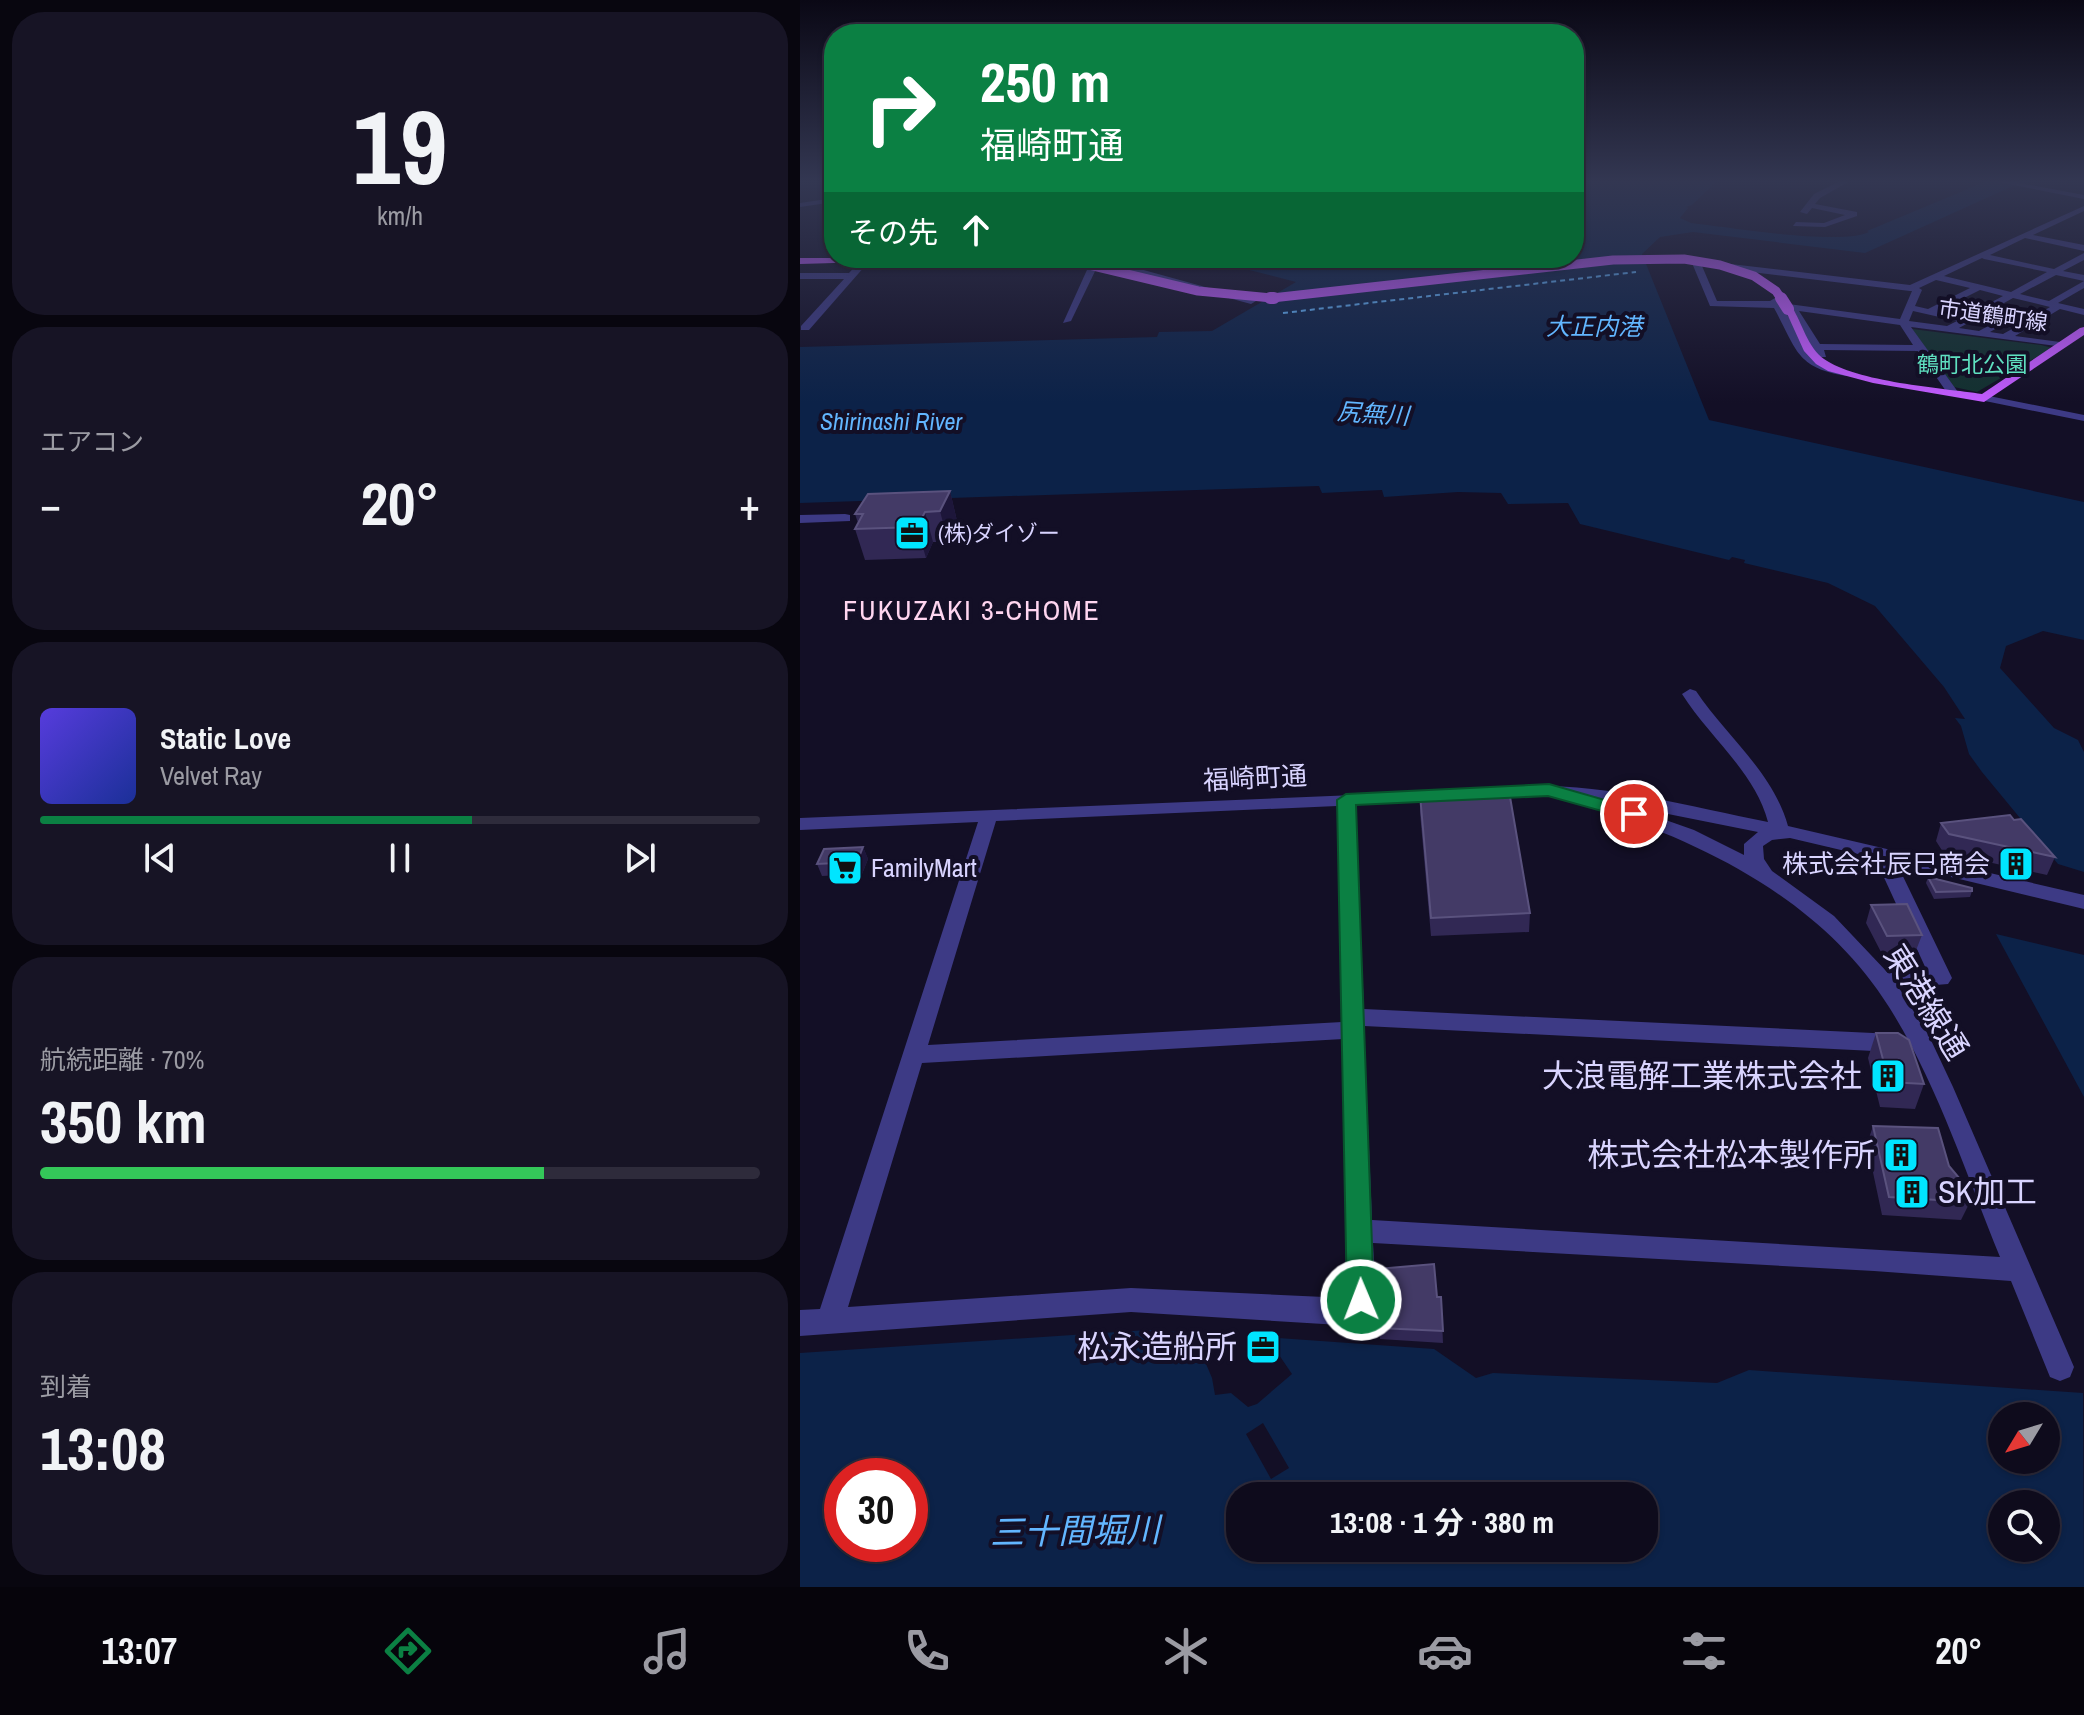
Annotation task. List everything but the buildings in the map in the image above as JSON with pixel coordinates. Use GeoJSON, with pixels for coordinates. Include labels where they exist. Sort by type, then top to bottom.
{"type":"FeatureCollection","features":[{"type":"Feature","properties":{"kind":"main road"},"geometry":{"type":"LineString","coordinates":[[800,259],[824,258]]}},
{"type":"Feature","properties":{"kind":"main road"},"geometry":{"type":"LineString","coordinates":[[800,259],[824,259]]}},
{"type":"Feature","properties":{"kind":"main road"},"geometry":{"type":"LineString","coordinates":[[1584,263],[1613,260],[1698,261],[1743,272],[1771,286],[1781,297],[1813,353],[1825,362],[1847,373],[1984,398],[2084,331]]}},
{"type":"Feature","properties":{"kind":"main road"},"geometry":{"type":"LineString","coordinates":[[1101,268],[1209,293],[1272,298],[1541,268]]}},
{"type":"Feature","properties":{"kind":"main road"},"geometry":{"type":"LineString","coordinates":[[2060,345],[2057,338],[2084,321]]}},
{"type":"Feature","properties":{"kind":"street"},"geometry":{"type":"LineString","coordinates":[[1911,288],[1984,256],[2084,278]]}},
{"type":"Feature","properties":{"kind":"street"},"geometry":{"type":"LineString","coordinates":[[1949,329],[2084,256]]}},
{"type":"Feature","properties":{"kind":"street","name":"市道鶴町線"},"geometry":{"type":"LineString","coordinates":[[1769,271],[1698,265],[1713,304],[1777,306],[2060,345]]}},
{"type":"Feature","properties":{"kind":"street"},"geometry":{"type":"LineString","coordinates":[[805,328],[859,268]]}},
{"type":"Feature","properties":{"kind":"street"},"geometry":{"type":"LineString","coordinates":[[1066,321],[1089,268]]}},
{"type":"Feature","properties":{"kind":"street"},"geometry":{"type":"LineString","coordinates":[[1127,268],[1251,301]]}},
{"type":"Feature","properties":{"kind":"street"},"geometry":{"type":"LineString","coordinates":[[1847,373],[1823,369],[1807,358],[1777,306],[1769,271],[1917,290],[1903,323],[1952,392]]}},
{"type":"Feature","properties":{"kind":"street"},"geometry":{"type":"LineString","coordinates":[[800,276],[852,276]]}},
{"type":"Feature","properties":{"kind":"street"},"geometry":{"type":"LineString","coordinates":[[1936,277],[2084,312]]}},
{"type":"Feature","properties":{"kind":"street"},"geometry":{"type":"LineString","coordinates":[[2005,337],[2084,284]]}},
{"type":"Feature","properties":{"kind":"street"},"geometry":{"type":"LineString","coordinates":[[1931,311],[1979,287]]}},
{"type":"Feature","properties":{"kind":"street"},"geometry":{"type":"LineString","coordinates":[[1910,308],[1966,320]]}},
{"type":"Feature","properties":{"kind":"street"},"geometry":{"type":"LineString","coordinates":[[1793,309],[1825,362]]}},
{"type":"Feature","properties":{"kind":"street"},"geometry":{"type":"LineString","coordinates":[[1980,334],[2008,318],[2029,323]]}},
{"type":"Feature","properties":{"kind":"street"},"geometry":{"type":"LineString","coordinates":[[1816,347],[1920,348]]}},
{"type":"Feature","properties":{"kind":"street"},"geometry":{"type":"LineString","coordinates":[[1984,398],[2084,418]]}},
{"type":"Feature","properties":{"kind":"street"},"geometry":{"type":"LineString","coordinates":[[800,519],[845,518]]}},
{"type":"Feature","properties":{"kind":"street"},"geometry":{"type":"LineString","coordinates":[[1690,694],[1718,734],[1755,772],[1790,832],[1768,834],[1753,844],[1754,859],[1765,877]]}},
{"type":"Feature","properties":{"kind":"street","name":"福崎町通"},"geometry":{"type":"LineString","coordinates":[[800,824],[1549,790],[1593,793],[1790,832],[2084,902]]}},
{"type":"Feature","properties":{"kind":"street","name":"東港線通"},"geometry":{"type":"LineString","coordinates":[[1549,790],[1680,831],[1765,877],[1815,913],[1848,942],[1883,981],[1938,1079],[2060,1367]]}},
{"type":"Feature","properties":{"kind":"street"},"geometry":{"type":"LineString","coordinates":[[800,1323],[1131,1300],[1340,1312],[1354,1310],[1361,1300],[1360,1231],[1346,800]]}},
{"type":"Feature","properties":{"kind":"street"},"geometry":{"type":"LineString","coordinates":[[830,1321],[989,815]]}},
{"type":"Feature","properties":{"kind":"street"},"geometry":{"type":"LineString","coordinates":[[1883,854],[1941,978],[1883,981]]}},
{"type":"Feature","properties":{"kind":"street"},"geometry":{"type":"LineString","coordinates":[[913,1055],[1354,1023],[1920,1044]]}},
{"type":"Feature","properties":{"kind":"street"},"geometry":{"type":"LineString","coordinates":[[1360,1231],[1874,1259],[2019,1270]]}},
{"type":"Feature","properties":{"kind":"green space","name":"鶴町北公園"},"geometry":{"type":"Polygon","coordinates":[[[1912,329],[2052,348],[1977,392],[1954,387],[1912,329]]]}},
{"type":"Feature","properties":{"kind":"water"},"geometry":{"type":"Polygon","coordinates":[[[1584,255],[1642,255],[1709,420],[2084,502],[2084,640],[2043,631],[2006,646],[2000,668],[2054,728],[2078,740],[2084,752],[2084,872],[2058,864],[1982,772],[1969,754],[1961,726],[1955,718],[1965,719],[1944,687],[1875,606],[1828,583],[1744,563],[1745,560],[1732,557],[1729,560],[1580,524],[1568,503],[1508,504],[1501,493],[1458,492],[1384,497],[1382,490],[1322,493],[1319,486],[800,503],[800,347],[1157,337],[1159,332],[1212,331],[1296,282],[1241,268],[1584,268],[1584,255]]]}},
{"type":"Feature","properties":{"kind":"water"},"geometry":{"type":"Polygon","coordinates":[[[1996,934],[2084,955],[2084,1097],[1996,934]]]}},
{"type":"Feature","properties":{"kind":"water","name":"三十間堀川"},"geometry":{"type":"Polygon","coordinates":[[[1148,1330],[1193,1333],[1212,1378],[1215,1395],[1231,1393],[1248,1407],[1257,1404],[1292,1374],[1275,1349],[1278,1338],[1434,1349],[1476,1378],[1493,1373],[1717,1383],[1749,1370],[2083,1393],[2084,1587],[800,1587],[800,1353],[1148,1330]]]}},
{"type":"Feature","properties":{"kind":"pier"},"geometry":{"type":"Polygon","coordinates":[[[1263,1423],[1289,1468],[1271,1479],[1246,1434],[1263,1423]]]}},
{"type":"Feature","properties":{"kind":"ferry route"},"geometry":{"type":"LineString","coordinates":[[1283,313],[1636,272]]}},
{"type":"Feature","properties":{"kind":"place","name":"(株)ダイゾー"},"geometry":{"type":"Point","coordinates":[912,533]}},
{"type":"Feature","properties":{"kind":"place","name":"株式会社辰巳商会"},"geometry":{"type":"Point","coordinates":[2016,864]}},
{"type":"Feature","properties":{"kind":"place","name":"FamilyMart"},"geometry":{"type":"Point","coordinates":[845,868]}},
{"type":"Feature","properties":{"kind":"place","name":"大浪電解工業株式会社"},"geometry":{"type":"Point","coordinates":[1888,1076]}},
{"type":"Feature","properties":{"kind":"place","name":"株式会社松本製作所"},"geometry":{"type":"Point","coordinates":[1901,1155]}},
{"type":"Feature","properties":{"kind":"place","name":"SK加工"},"geometry":{"type":"Point","coordinates":[1912,1192]}},
{"type":"Feature","properties":{"kind":"place","name":"松永造船所"},"geometry":{"type":"Point","coordinates":[1263,1347]}},
{"type":"Feature","properties":{"kind":"district","name":"FUKUZAKI 3-CHOME"},"geometry":{"type":"Point","coordinates":[972,610]}},
{"type":"Feature","properties":{"kind":"route"},"geometry":{"type":"LineString","coordinates":[[1361,1300],[1346,800],[1549,790],[1634,814]]}},
{"type":"Feature","properties":{"kind":"water label","name":"大正内港"},"geometry":{"type":"Point","coordinates":[1594,327]}},
{"type":"Feature","properties":{"kind":"water label","name":"尻無川"},"geometry":{"type":"Point","coordinates":[1373,414]}},
{"type":"Feature","properties":{"kind":"water label","name":"Shirinashi River"},"geometry":{"type":"Point","coordinates":[891,422]}}]}
